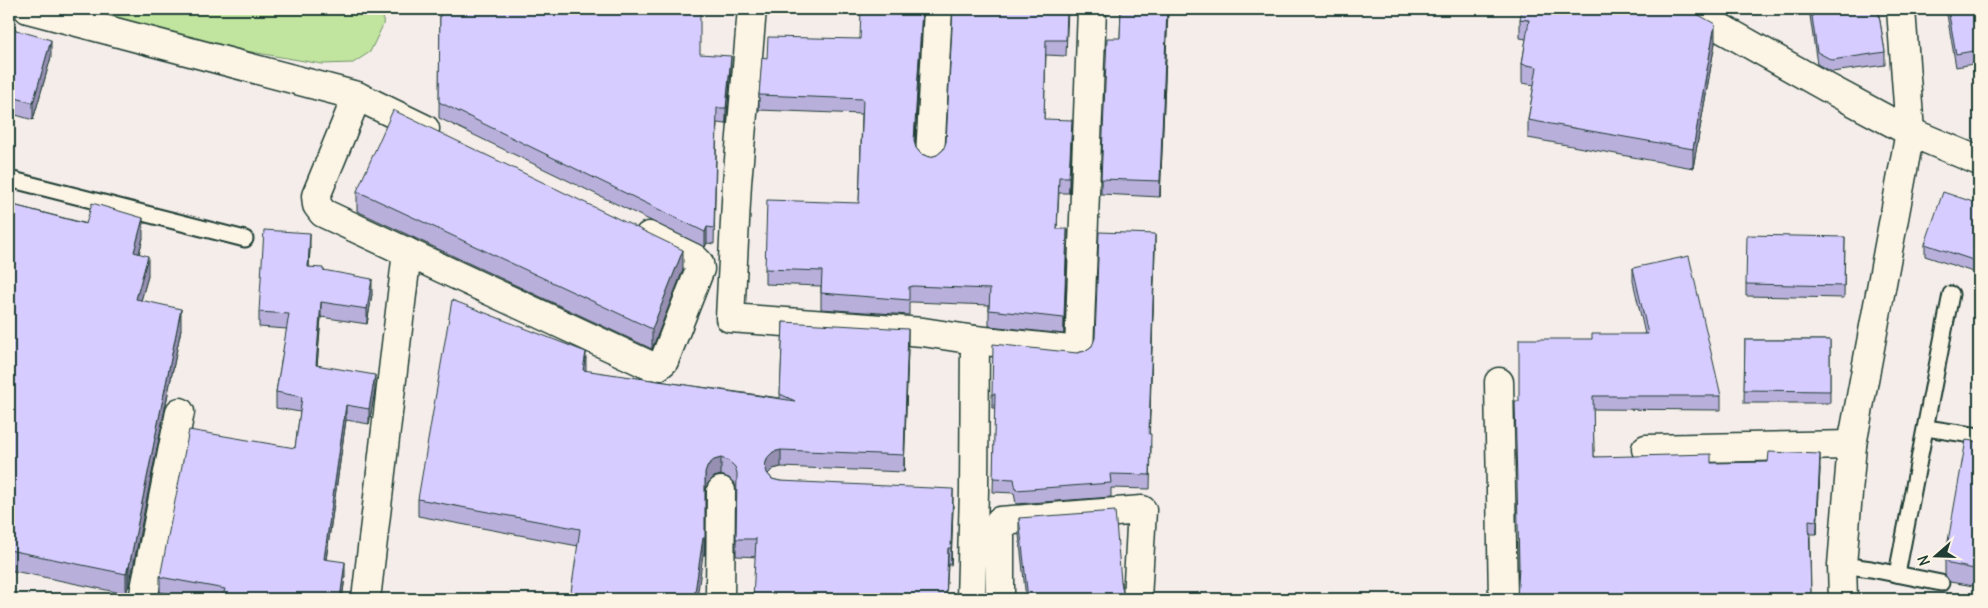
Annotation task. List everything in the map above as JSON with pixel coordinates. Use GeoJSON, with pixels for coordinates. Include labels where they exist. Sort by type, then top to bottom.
{"type":"FeatureCollection","features":[{"type":"Feature","properties":{"kind":"street"},"geometry":{"type":"LineString","coordinates":[[28,9],[357,96],[446,138]]}},
{"type":"Feature","properties":{"kind":"street"},"geometry":{"type":"LineString","coordinates":[[752,9],[737,182],[730,318],[923,332],[975,340],[1079,351],[1092,9]]}},
{"type":"Feature","properties":{"kind":"street"},"geometry":{"type":"LineString","coordinates":[[930,157],[938,9]]}},
{"type":"Feature","properties":{"kind":"street"},"geometry":{"type":"LineString","coordinates":[[1687,9],[1826,88],[1910,132],[1979,161]]}},
{"type":"Feature","properties":{"kind":"street"},"geometry":{"type":"LineString","coordinates":[[1843,599],[1842,565],[1852,445],[1910,132],[1901,9]]}},
{"type":"Feature","properties":{"kind":"street"},"geometry":{"type":"LineString","coordinates":[[357,96],[316,196],[317,205],[324,213],[649,365],[658,366],[664,361],[700,269],[699,263],[694,258],[623,224]]}},
{"type":"Feature","properties":{"kind":"street"},"geometry":{"type":"LineString","coordinates":[[366,599],[407,252]]}},
{"type":"Feature","properties":{"kind":"street"},"geometry":{"type":"LineString","coordinates":[[971,599],[975,340]]}},
{"type":"Feature","properties":{"kind":"street"},"geometry":{"type":"LineString","coordinates":[[1499,382],[1503,599]]}},
{"type":"Feature","properties":{"kind":"street"},"geometry":{"type":"LineString","coordinates":[[144,599],[180,412]]}},
{"type":"Feature","properties":{"kind":"street"},"geometry":{"type":"LineString","coordinates":[[1646,449],[1852,445]]}},
{"type":"Feature","properties":{"kind":"street"},"geometry":{"type":"LineString","coordinates":[[945,490],[974,491]]}},
{"type":"Feature","properties":{"kind":"street"},"geometry":{"type":"LineString","coordinates":[[720,599],[721,491]]}},
{"type":"Feature","properties":{"kind":"street"},"geometry":{"type":"LineString","coordinates":[[1000,599],[1000,521],[1142,510],[1137,599]]}},
{"type":"Feature","properties":{"kind":"lane"},"geometry":{"type":"LineString","coordinates":[[9,178],[245,239]]}},
{"type":"Feature","properties":{"kind":"lane"},"geometry":{"type":"LineString","coordinates":[[1897,574],[1951,294]]}},
{"type":"Feature","properties":{"kind":"lane"},"geometry":{"type":"LineString","coordinates":[[1926,428],[1979,436]]}},
{"type":"Feature","properties":{"kind":"lane"},"geometry":{"type":"LineString","coordinates":[[1842,565],[1897,574],[1941,584]]}},
{"type":"Feature","properties":{"kind":"green space"},"geometry":{"type":"Polygon","coordinates":[[[74,9],[384,9],[383,25],[370,52],[353,63],[322,64],[169,38],[74,9]]]}},
{"type":"Feature","properties":{"kind":"building"},"geometry":{"type":"Polygon","coordinates":[[[440,9],[700,9],[700,54],[731,56],[726,108],[717,108],[714,228],[707,227],[705,232],[439,102],[440,9]]]}},
{"type":"Feature","properties":{"kind":"building"},"geometry":{"type":"Polygon","coordinates":[[[861,9],[922,9],[914,141],[916,148],[921,154],[930,157],[937,155],[943,150],[946,142],[953,9],[1067,9],[1066,40],[1046,40],[1044,119],[1072,120],[1069,177],[1059,177],[1057,229],[1067,229],[1064,318],[989,310],[990,289],[913,286],[909,287],[909,300],[821,293],[822,271],[765,269],[767,200],[859,203],[863,99],[759,95],[762,57],[767,58],[768,37],[860,39],[861,9]]]}},
{"type":"Feature","properties":{"kind":"building"},"geometry":{"type":"Polygon","coordinates":[[[1121,9],[1167,9],[1160,181],[1101,179],[1107,38],[1120,38],[1121,9]]]}},
{"type":"Feature","properties":{"kind":"building"},"geometry":{"type":"Polygon","coordinates":[[[1522,9],[1688,9],[1715,24],[1693,149],[1528,120],[1537,67],[1522,64],[1529,20],[1520,19],[1522,9]]]}},
{"type":"Feature","properties":{"kind":"building"},"geometry":{"type":"Polygon","coordinates":[[[1811,9],[1878,9],[1885,52],[1832,60],[1817,52],[1811,9]]]}},
{"type":"Feature","properties":{"kind":"building"},"geometry":{"type":"Polygon","coordinates":[[[1948,9],[1979,9],[1979,50],[1956,54],[1948,9]]]}},
{"type":"Feature","properties":{"kind":"building"},"geometry":{"type":"Polygon","coordinates":[[[9,28],[51,40],[33,103],[9,96],[9,28]]]}},
{"type":"Feature","properties":{"kind":"building"},"geometry":{"type":"Polygon","coordinates":[[[393,110],[683,250],[652,329],[357,191],[393,110]]]}},
{"type":"Feature","properties":{"kind":"building"},"geometry":{"type":"Polygon","coordinates":[[[1943,192],[1979,204],[1979,262],[1925,244],[1943,192]]]}},
{"type":"Feature","properties":{"kind":"building"},"geometry":{"type":"Polygon","coordinates":[[[92,203],[143,218],[134,252],[148,256],[136,299],[181,309],[129,567],[126,574],[9,550],[9,204],[86,224],[92,203]]]}},
{"type":"Feature","properties":{"kind":"building"},"geometry":{"type":"Polygon","coordinates":[[[264,230],[310,233],[308,267],[323,268],[323,270],[372,279],[367,309],[321,302],[316,365],[375,375],[369,409],[346,405],[324,559],[345,562],[340,599],[222,599],[225,589],[160,577],[189,430],[295,448],[302,397],[276,392],[289,314],[259,312],[264,230]]]}},
{"type":"Feature","properties":{"kind":"building"},"geometry":{"type":"Polygon","coordinates":[[[1099,232],[1155,234],[1149,434],[1151,434],[1150,475],[1110,474],[1111,483],[1016,490],[1014,479],[993,478],[995,394],[992,394],[993,344],[1077,353],[1085,351],[1092,346],[1095,338],[1099,232]]]}},
{"type":"Feature","properties":{"kind":"building"},"geometry":{"type":"Polygon","coordinates":[[[1747,235],[1845,237],[1844,286],[1746,284],[1747,235]]]}},
{"type":"Feature","properties":{"kind":"building"},"geometry":{"type":"Polygon","coordinates":[[[1689,256],[1721,396],[1593,396],[1594,457],[1711,454],[1711,463],[1768,462],[1769,452],[1820,454],[1817,521],[1809,520],[1811,596],[1800,596],[1800,599],[1517,599],[1519,566],[1515,401],[1519,401],[1519,339],[1592,339],[1592,334],[1648,334],[1633,268],[1689,256]]]}},
{"type":"Feature","properties":{"kind":"building"},"geometry":{"type":"Polygon","coordinates":[[[452,300],[586,352],[583,370],[795,401],[780,394],[783,322],[908,329],[904,455],[781,450],[773,452],[768,457],[765,465],[767,473],[772,479],[780,481],[953,489],[951,548],[948,548],[946,599],[753,599],[756,539],[736,539],[737,473],[735,467],[729,461],[721,458],[714,460],[708,465],[705,473],[705,538],[703,538],[694,599],[570,599],[580,529],[418,499],[452,300]]]}},
{"type":"Feature","properties":{"kind":"building"},"geometry":{"type":"Polygon","coordinates":[[[1745,340],[1830,340],[1830,391],[1744,390],[1745,340]]]}},
{"type":"Feature","properties":{"kind":"building"},"geometry":{"type":"Polygon","coordinates":[[[1966,440],[1979,442],[1979,570],[1950,564],[1945,558],[1966,440]]]}},
{"type":"Feature","properties":{"kind":"building"},"geometry":{"type":"Polygon","coordinates":[[[1115,511],[1124,599],[1028,599],[1019,518],[1115,511]]]}}]}
